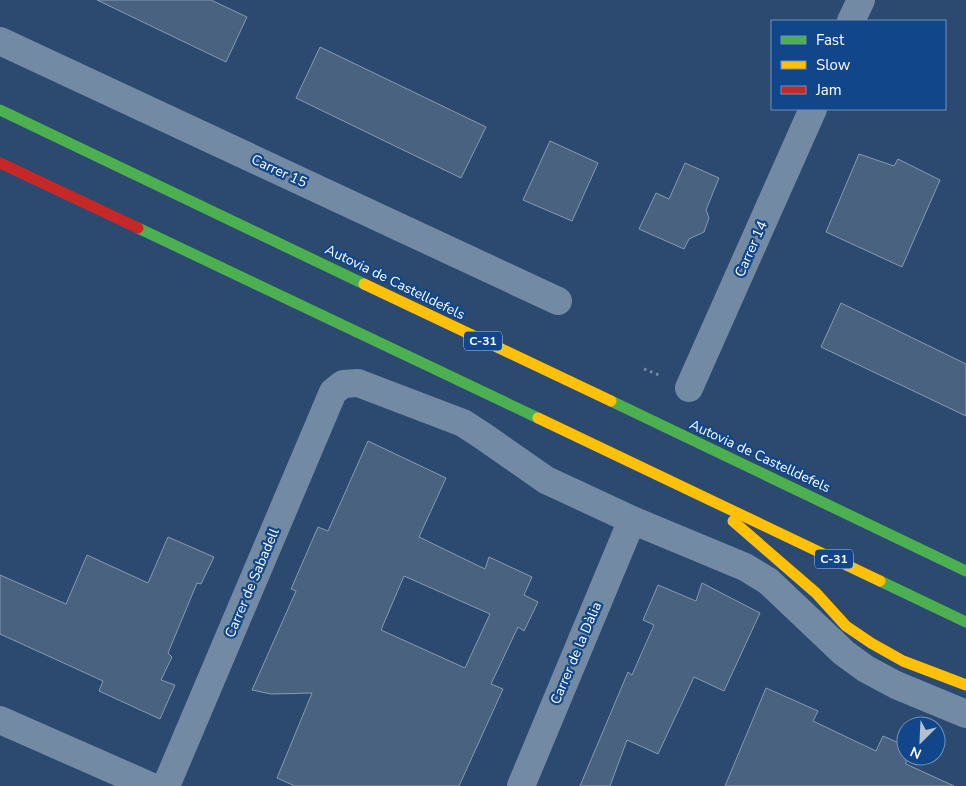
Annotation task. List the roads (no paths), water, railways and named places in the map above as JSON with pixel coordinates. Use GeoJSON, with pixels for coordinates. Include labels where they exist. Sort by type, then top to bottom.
{"type":"FeatureCollection","features":[{"type":"Feature","properties":{"kind":"highway","name":"Autovia de Castelldefels"},"geometry":{"type":"LineString","coordinates":[[0,110],[966,571]]}},
{"type":"Feature","properties":{"kind":"highway","name":"C-31"},"geometry":{"type":"LineString","coordinates":[[0,163],[966,622]]}},
{"type":"Feature","properties":{"kind":"highway"},"geometry":{"type":"LineString","coordinates":[[703,496],[816,593],[846,626],[903,661],[966,685]]}},
{"type":"Feature","properties":{"kind":"street"},"geometry":{"type":"LineString","coordinates":[[851,20],[861,0]]}},
{"type":"Feature","properties":{"kind":"street","name":"Carrer 15"},"geometry":{"type":"LineString","coordinates":[[0,40],[558,301]]}},
{"type":"Feature","properties":{"kind":"street","name":"Carrer 14"},"geometry":{"type":"LineString","coordinates":[[689,388],[813,110]]}},
{"type":"Feature","properties":{"kind":"street","name":"Carrer de Sabadell"},"geometry":{"type":"LineString","coordinates":[[166,786],[333,392],[343,384],[358,383],[463,424],[546,480],[632,520]]}},
{"type":"Feature","properties":{"kind":"street"},"geometry":{"type":"LineString","coordinates":[[632,520],[752,572],[768,581],[844,653],[866,670],[896,685],[966,714]]}},
{"type":"Feature","properties":{"kind":"street","name":"Carrer de la Dàlia"},"geometry":{"type":"LineString","coordinates":[[521,786],[632,520]]}},
{"type":"Feature","properties":{"kind":"street"},"geometry":{"type":"LineString","coordinates":[[0,720],[150,786]]}}]}
